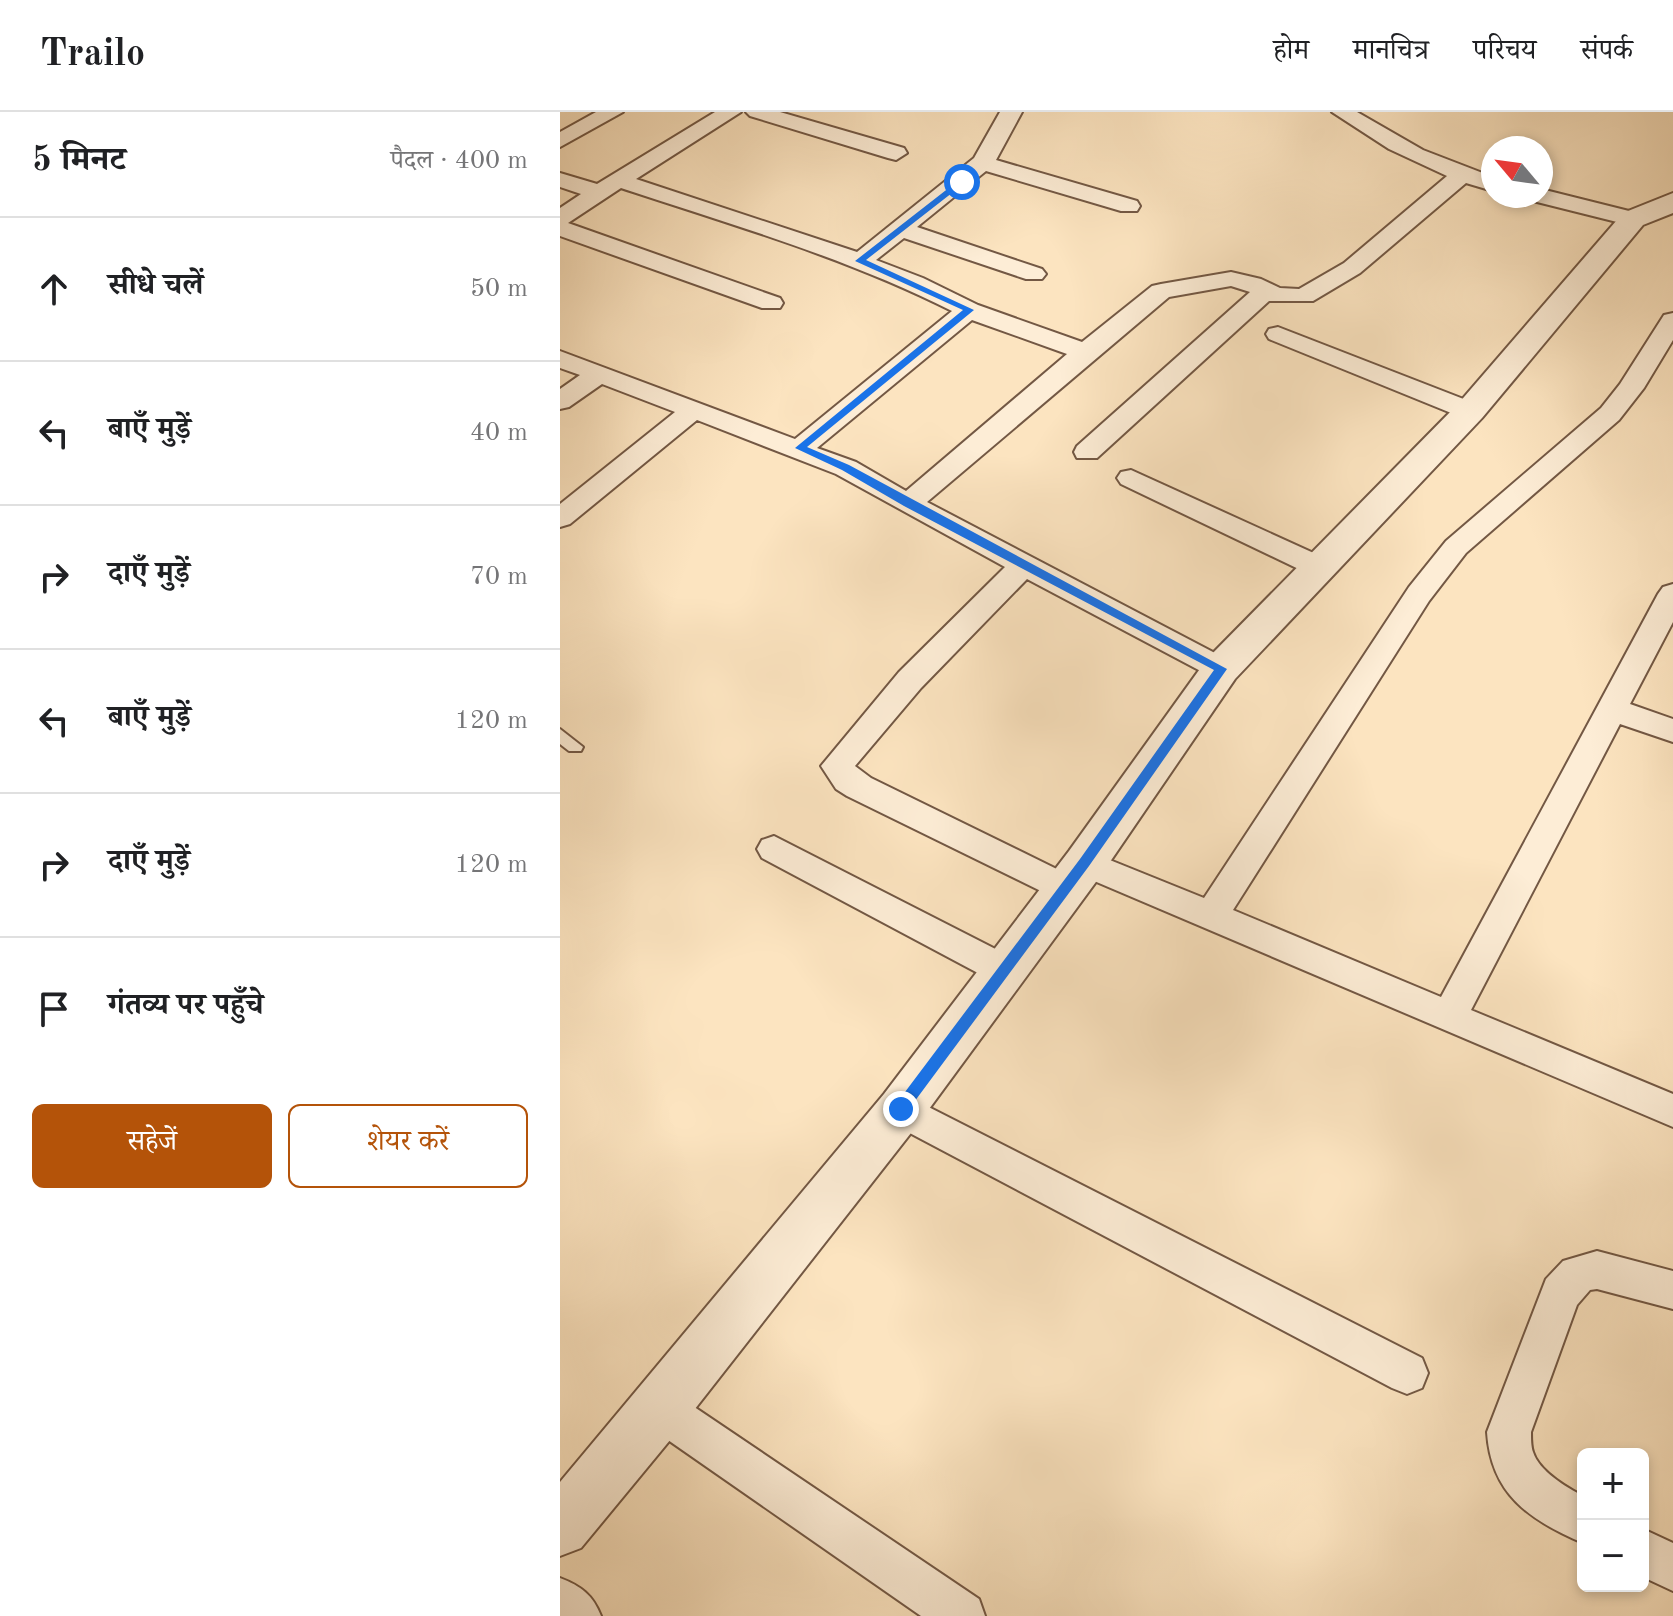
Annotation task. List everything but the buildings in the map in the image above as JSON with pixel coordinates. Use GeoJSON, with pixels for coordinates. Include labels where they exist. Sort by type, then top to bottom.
{"type":"FeatureCollection","features":[{"type":"Feature","properties":{"kind":"street"},"geometry":{"type":"LineString","coordinates":[[560,141],[612,112]]}},
{"type":"Feature","properties":{"kind":"street"},"geometry":{"type":"LineString","coordinates":[[560,218],[730,112]]}},
{"type":"Feature","properties":{"kind":"street"},"geometry":{"type":"LineString","coordinates":[[757,112],[896,153]]}},
{"type":"Feature","properties":{"kind":"street"},"geometry":{"type":"LineString","coordinates":[[860,261],[982,163],[992,151],[1011,112]]}},
{"type":"Feature","properties":{"kind":"street"},"geometry":{"type":"LineString","coordinates":[[1343,112],[1398,148],[1461,176],[1481,181]]}},
{"type":"Feature","properties":{"kind":"street"},"geometry":{"type":"LineString","coordinates":[[982,163],[1129,206]]}},
{"type":"Feature","properties":{"kind":"street"},"geometry":{"type":"LineString","coordinates":[[908,504],[1150,298],[1171,287],[1231,279],[1295,298],[1320,288],[1352,268],[1461,176]]}},
{"type":"Feature","properties":{"kind":"street"},"geometry":{"type":"LineString","coordinates":[[560,180],[608,186],[860,261],[969,310],[1085,352]]}},
{"type":"Feature","properties":{"kind":"street"},"geometry":{"type":"LineString","coordinates":[[1553,199],[1633,219]]}},
{"type":"Feature","properties":{"kind":"street"},"geometry":{"type":"LineString","coordinates":[[560,1527],[660,1409],[901,1109],[1075,876],[1221,669],[1470,411],[1633,219],[1673,202]]}},
{"type":"Feature","properties":{"kind":"street"},"geometry":{"type":"LineString","coordinates":[[560,228],[771,303]]}},
{"type":"Feature","properties":{"kind":"street"},"geometry":{"type":"LineString","coordinates":[[901,229],[1034,274]]}},
{"type":"Feature","properties":{"kind":"street"},"geometry":{"type":"LineString","coordinates":[[1087,452],[1265,291]]}},
{"type":"Feature","properties":{"kind":"street"},"geometry":{"type":"LineString","coordinates":[[800,448],[969,310]]}},
{"type":"Feature","properties":{"kind":"street"},"geometry":{"type":"LineString","coordinates":[[1211,916],[1419,594],[1456,547],[1610,414],[1670,331]]}},
{"type":"Feature","properties":{"kind":"street"},"geometry":{"type":"LineString","coordinates":[[1278,334],[1470,411]]}},
{"type":"Feature","properties":{"kind":"street"},"geometry":{"type":"LineString","coordinates":[[560,359],[846,468],[1023,566],[1221,669]]}},
{"type":"Feature","properties":{"kind":"street"},"geometry":{"type":"LineString","coordinates":[[560,401],[600,373]]}},
{"type":"Feature","properties":{"kind":"street"},"geometry":{"type":"LineString","coordinates":[[560,518],[693,410]]}},
{"type":"Feature","properties":{"kind":"street"},"geometry":{"type":"LineString","coordinates":[[1131,478],[1319,567]]}},
{"type":"Feature","properties":{"kind":"street"},"geometry":{"type":"LineString","coordinates":[[1023,566],[910,680],[837,766],[848,781],[1075,876],[1211,916],[1673,1111]]}},
{"type":"Feature","properties":{"kind":"street"},"geometry":{"type":"LineString","coordinates":[[1449,1016],[1673,594]]}},
{"type":"Feature","properties":{"kind":"street"},"geometry":{"type":"LineString","coordinates":[[1612,709],[1673,731]]}},
{"type":"Feature","properties":{"kind":"street"},"geometry":{"type":"LineString","coordinates":[[774,849],[1004,970]]}},
{"type":"Feature","properties":{"kind":"street"},"geometry":{"type":"LineString","coordinates":[[901,1109],[1407,1373]]}},
{"type":"Feature","properties":{"kind":"street"},"geometry":{"type":"LineString","coordinates":[[1577,1517],[1551,1503],[1525,1480],[1511,1459],[1509,1432],[1561,1293],[1578,1274],[1597,1270],[1673,1290]]}},
{"type":"Feature","properties":{"kind":"street"},"geometry":{"type":"LineString","coordinates":[[660,1409],[962,1616]]}},
{"type":"Feature","properties":{"kind":"street"},"geometry":{"type":"LineString","coordinates":[[1649,1555],[1673,1568]]}},
{"type":"Feature","properties":{"kind":"street"},"geometry":{"type":"LineString","coordinates":[[560,1601],[578,1616]]}},
{"type":"Feature","properties":{"kind":"lane"},"geometry":{"type":"LineString","coordinates":[[560,735],[575,747]]}},
{"type":"Feature","properties":{"kind":"route"},"geometry":{"type":"LineString","coordinates":[[901,1109],[1085,863],[1221,669],[1023,566],[846,468],[800,448],[969,310],[915,283],[860,261],[962,182]]}}]}
